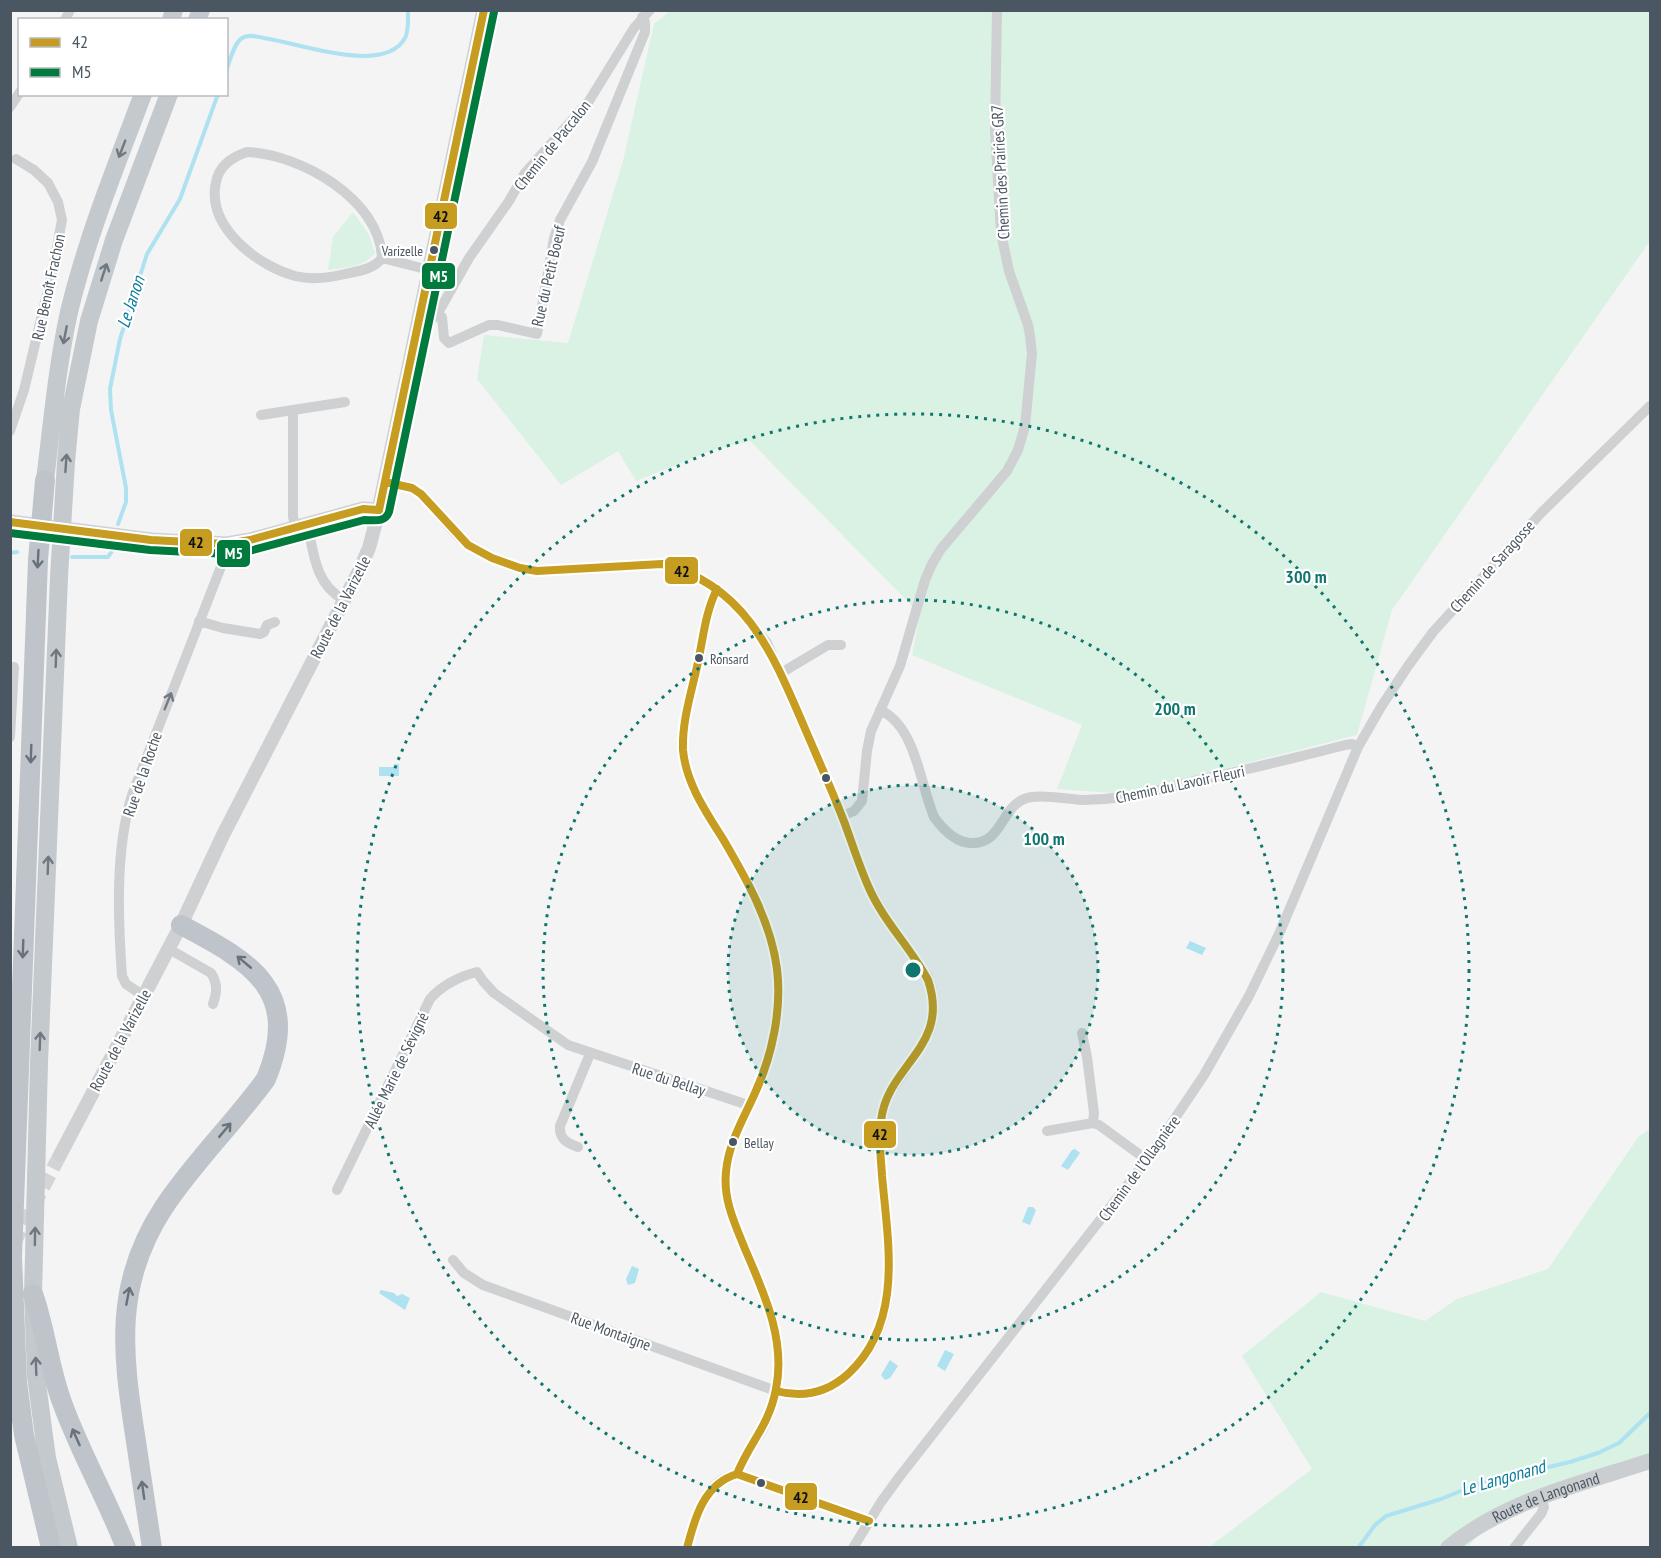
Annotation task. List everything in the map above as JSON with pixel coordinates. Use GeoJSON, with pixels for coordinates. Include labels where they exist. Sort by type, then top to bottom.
{"type":"FeatureCollection","features":[{"type":"Feature","properties":{"kind":"highway"},"geometry":{"type":"LineString","coordinates":[[42,1544],[17,1382],[12,1257],[38,560],[55,398],[69,312],[93,228],[142,96]]}},
{"type":"Feature","properties":{"kind":"highway"},"geometry":{"type":"LineString","coordinates":[[69,1548],[47,1458],[36,1376],[33,1294],[59,577],[71,410],[79,362],[101,279],[168,96]]}},
{"type":"Feature","properties":{"kind":"highway"},"geometry":{"type":"LineString","coordinates":[[152,1548],[126,1377],[124,1333],[126,1305],[132,1280],[139,1256],[164,1208],[266,1079],[275,1056],[279,1031],[277,1011],[260,978],[235,954],[181,924]]}},
{"type":"Feature","properties":{"kind":"highway"},"geometry":{"type":"LineString","coordinates":[[33,1294],[43,1321],[52,1372],[62,1404],[126,1548]]}},
{"type":"Feature","properties":{"kind":"main road","name":"Route de la Varizelle"},"geometry":{"type":"LineString","coordinates":[[379,510],[484,10]]}},
{"type":"Feature","properties":{"kind":"main road"},"geometry":{"type":"LineString","coordinates":[[18,523],[151,540],[227,544],[302,530],[363,509],[379,510]]}},
{"type":"Feature","properties":{"kind":"main road","name":"Route de Langonand"},"geometry":{"type":"LineString","coordinates":[[1448,1548],[1484,1522],[1540,1496],[1650,1461]]}},
{"type":"Feature","properties":{"kind":"street","name":"Chemin des Prairies GR7"},"geometry":{"type":"LineString","coordinates":[[842,816],[854,811],[861,801],[871,731],[900,666],[925,580],[932,564],[941,549],[1007,471],[1018,450],[1025,426],[1032,354],[1028,325],[1009,271],[1001,233],[995,130],[997,10]]}},
{"type":"Feature","properties":{"kind":"street","name":"Chemin de Paccalon"},"geometry":{"type":"LineString","coordinates":[[438,314],[469,258],[509,201],[520,181],[589,101],[625,41],[646,14]]}},
{"type":"Feature","properties":{"kind":"street","name":"Rue du Petit Boeuf"},"geometry":{"type":"LineString","coordinates":[[438,314],[442,317],[444,338],[449,342],[489,325],[537,334],[560,219],[592,162],[645,32],[646,14]]}},
{"type":"Feature","properties":{"kind":"street"},"geometry":{"type":"LineString","coordinates":[[247,152],[279,157],[307,167],[332,182],[362,210],[379,239],[382,258],[372,267],[338,276],[314,279],[282,272],[266,264],[248,250],[227,228],[219,214],[216,202],[214,190],[217,177],[228,161],[236,155],[247,152]]}},
{"type":"Feature","properties":{"kind":"street","name":"Rue Benoît Frachon"},"geometry":{"type":"LineString","coordinates":[[10,430],[24,390],[52,273],[62,220],[58,202],[48,183],[34,170],[16,159]]}},
{"type":"Feature","properties":{"kind":"street"},"geometry":{"type":"LineString","coordinates":[[382,258],[429,270]]}},
{"type":"Feature","properties":{"kind":"street"},"geometry":{"type":"LineString","coordinates":[[418,323],[427,324],[438,314]]}},
{"type":"Feature","properties":{"kind":"street"},"geometry":{"type":"LineString","coordinates":[[261,415],[345,402]]}},
{"type":"Feature","properties":{"kind":"street","name":"Chemin de Saragosse"},"geometry":{"type":"LineString","coordinates":[[1358,747],[1392,690],[1433,632],[1542,512],[1650,406]]}},
{"type":"Feature","properties":{"kind":"street"},"geometry":{"type":"LineString","coordinates":[[293,410],[293,517],[302,530],[317,570],[333,592],[344,600]]}},
{"type":"Feature","properties":{"kind":"street"},"geometry":{"type":"LineString","coordinates":[[385,482],[412,488],[421,494],[468,545],[524,570],[661,564],[683,570],[717,589],[751,622],[767,643],[842,816]]}},
{"type":"Feature","properties":{"kind":"street","name":"Route de la Varizelle"},"geometry":{"type":"LineString","coordinates":[[60,1155],[169,949],[232,816],[344,600],[369,548],[379,510]]}},
{"type":"Feature","properties":{"kind":"street","name":"Rue de la Roche"},"geometry":{"type":"LineString","coordinates":[[144,996],[126,984],[122,976],[119,901],[124,828],[132,795],[224,559],[227,544]]}},
{"type":"Feature","properties":{"kind":"street"},"geometry":{"type":"LineString","coordinates":[[717,589],[710,607],[687,714],[683,741],[685,762],[690,780],[700,799],[754,892],[767,922],[777,972],[776,1020],[764,1071],[730,1148],[726,1165],[725,1196],[769,1312],[777,1337],[779,1356],[776,1391],[761,1433],[742,1461],[737,1474]]}},
{"type":"Feature","properties":{"kind":"street"},"geometry":{"type":"LineString","coordinates":[[199,621],[223,628],[260,634],[264,632],[267,625],[275,622]]}},
{"type":"Feature","properties":{"kind":"street"},"geometry":{"type":"LineString","coordinates":[[781,673],[828,645],[841,645]]}},
{"type":"Feature","properties":{"kind":"street"},"geometry":{"type":"LineString","coordinates":[[10,737],[14,667]]}},
{"type":"Feature","properties":{"kind":"street","name":"Chemin du Lavoir Fleuri"},"geometry":{"type":"LineString","coordinates":[[880,710],[893,718],[907,738],[934,817],[942,828],[953,836],[970,843],[982,842],[992,836],[1000,828],[1013,804],[1025,798],[1103,800],[1126,797],[1269,765],[1345,745],[1352,744],[1358,747]]}},
{"type":"Feature","properties":{"kind":"street","name":"Chemin de l'Ollagnière"},"geometry":{"type":"LineString","coordinates":[[853,1548],[904,1471],[1148,1160],[1204,1075],[1249,996],[1279,934],[1358,747]]}},
{"type":"Feature","properties":{"kind":"street","name":"Rue Montaigne"},"geometry":{"type":"LineString","coordinates":[[453,1260],[464,1273],[483,1285],[776,1391],[810,1395],[833,1386],[847,1376],[874,1343],[890,1287],[879,1143],[880,1124],[886,1099],[930,1031],[934,1009],[932,990],[927,977],[890,925],[867,885],[842,816]]}},
{"type":"Feature","properties":{"kind":"street"},"geometry":{"type":"LineString","coordinates":[[169,949],[211,973],[217,989],[213,1004]]}},
{"type":"Feature","properties":{"kind":"street","name":"Rue du Bellay"},"geometry":{"type":"LineString","coordinates":[[477,972],[494,993],[559,1040],[590,1054],[748,1106]]}},
{"type":"Feature","properties":{"kind":"street","name":"Allée Marie de Sévigné"},"geometry":{"type":"LineString","coordinates":[[337,1190],[430,999],[435,993],[460,977],[477,972]]}},
{"type":"Feature","properties":{"kind":"street"},"geometry":{"type":"LineString","coordinates":[[1082,1033],[1094,1113],[1093,1123]]}},
{"type":"Feature","properties":{"kind":"street"},"geometry":{"type":"LineString","coordinates":[[578,1147],[565,1140],[560,1126],[590,1054]]}},
{"type":"Feature","properties":{"kind":"street"},"geometry":{"type":"LineString","coordinates":[[1047,1131],[1093,1123],[1148,1160]]}},
{"type":"Feature","properties":{"kind":"street"},"geometry":{"type":"LineString","coordinates":[[687,1548],[695,1520],[707,1496],[722,1479],[737,1474],[869,1521]]}},
{"type":"Feature","properties":{"kind":"street"},"geometry":{"type":"LineString","coordinates":[[1514,1548],[1541,1514],[1544,1507],[1540,1496]]}},
{"type":"Feature","properties":{"kind":"green space"},"geometry":{"type":"Polygon","coordinates":[[[670,11],[1650,11],[1650,241],[1392,610],[1357,735],[1125,794],[1057,789],[1082,725],[912,655],[920,614],[750,441],[713,450],[636,481],[618,451],[561,485],[477,379],[484,335],[568,343],[623,161],[654,24],[670,11]]]}},
{"type":"Feature","properties":{"kind":"green space"},"geometry":{"type":"Polygon","coordinates":[[[353,212],[369,235],[375,253],[360,264],[328,270],[333,237],[353,212]]]}},
{"type":"Feature","properties":{"kind":"green space"},"geometry":{"type":"Polygon","coordinates":[[[1650,1129],[1650,1460],[1489,1521],[1468,1547],[1208,1548],[1312,1469],[1242,1356],[1321,1292],[1425,1321],[1457,1299],[1548,1269],[1639,1136],[1650,1129]]]}},
{"type":"Feature","properties":{"kind":"water"},"geometry":{"type":"Polygon","coordinates":[[[394,764],[399,764],[399,776],[379,776],[379,767],[394,767],[394,764]]]}},
{"type":"Feature","properties":{"kind":"water"},"geometry":{"type":"Polygon","coordinates":[[[1190,941],[1206,948],[1202,955],[1186,948],[1190,941]]]}},
{"type":"Feature","properties":{"kind":"water"},"geometry":{"type":"Polygon","coordinates":[[[1075,1149],[1080,1153],[1068,1170],[1061,1166],[1075,1149]]]}},
{"type":"Feature","properties":{"kind":"water"},"geometry":{"type":"Polygon","coordinates":[[[1028,1207],[1036,1210],[1030,1225],[1022,1222],[1028,1207]]]}},
{"type":"Feature","properties":{"kind":"water"},"geometry":{"type":"Polygon","coordinates":[[[632,1266],[639,1269],[635,1283],[628,1285],[626,1279],[632,1266]]]}},
{"type":"Feature","properties":{"kind":"water"},"geometry":{"type":"Polygon","coordinates":[[[381,1290],[410,1298],[405,1310],[379,1293],[381,1290]]]}},
{"type":"Feature","properties":{"kind":"water"},"geometry":{"type":"Polygon","coordinates":[[[945,1350],[954,1354],[945,1371],[937,1366],[945,1350]]]}},
{"type":"Feature","properties":{"kind":"water"},"geometry":{"type":"Polygon","coordinates":[[[890,1360],[898,1366],[890,1378],[885,1380],[881,1375],[890,1360]]]}},
{"type":"Feature","properties":{"kind":"waterway","name":"Le Janon"},"geometry":{"type":"LineString","coordinates":[[228,65],[236,44],[248,36],[342,54],[362,56],[380,54],[395,49],[405,38],[408,28],[408,10]]}},
{"type":"Feature","properties":{"kind":"waterway","name":"Le Janon"},"geometry":{"type":"LineString","coordinates":[[118,524],[126,502],[126,488],[111,410],[110,389],[120,339],[147,254],[180,199],[217,96]]}},
{"type":"Feature","properties":{"kind":"waterway","name":"Le Janon"},"geometry":{"type":"LineString","coordinates":[[72,557],[108,557],[116,545]]}},
{"type":"Feature","properties":{"kind":"waterway","name":"Le Janon"},"geometry":{"type":"LineString","coordinates":[[10,553],[17,552]]}},
{"type":"Feature","properties":{"kind":"waterway","name":"Le Langonand"},"geometry":{"type":"LineString","coordinates":[[1358,1548],[1375,1525],[1386,1516],[1441,1499],[1483,1482],[1570,1462],[1598,1453],[1619,1443],[1650,1413]]}},
{"type":"Feature","properties":{"kind":"tunnel"},"geometry":{"type":"LineString","coordinates":[[14,1243],[60,1155]]}},
{"type":"Feature","properties":{"kind":"transit line","name":"42"},"geometry":{"type":"LineString","coordinates":[[379,510],[484,10]]}},
{"type":"Feature","properties":{"kind":"transit line","name":"M5"},"geometry":{"type":"LineString","coordinates":[[10,533],[150,550],[228,554],[253,550],[387,516],[494,12]]}},
{"type":"Feature","properties":{"kind":"transit line","name":"42"},"geometry":{"type":"LineString","coordinates":[[385,482],[412,488],[421,494],[468,545],[492,558],[520,568],[537,571],[662,564],[691,574],[715,588],[735,605],[767,647],[780,672],[830,786],[875,900],[928,980],[933,1003],[931,1023],[925,1039],[894,1084],[886,1101],[881,1121],[880,1148],[889,1255],[885,1307],[878,1331],[866,1354],[848,1374],[832,1386],[805,1394],[776,1391]]}},
{"type":"Feature","properties":{"kind":"transit line","name":"42"},"geometry":{"type":"LineString","coordinates":[[10,522],[151,540],[227,544],[250,540],[363,509],[379,510]]}},
{"type":"Feature","properties":{"kind":"transit line","name":"42"},"geometry":{"type":"LineString","coordinates":[[717,589],[706,619],[687,710],[683,750],[692,786],[741,870],[764,918],[774,952],[778,985],[777,1016],[771,1048],[761,1079],[733,1141],[726,1172],[726,1192],[731,1212],[766,1300],[776,1335],[778,1353],[778,1371],[773,1402],[737,1474]]}},
{"type":"Feature","properties":{"kind":"transit line","name":"42"},"geometry":{"type":"LineString","coordinates":[[687,1548],[698,1514],[709,1494],[716,1485],[737,1474],[869,1521]]}},
{"type":"Feature","properties":{"kind":"place","name":"Varizelle"},"geometry":{"type":"Point","coordinates":[434,250]}},
{"type":"Feature","properties":{"kind":"place","name":"Ronsard"},"geometry":{"type":"Point","coordinates":[699,658]}},
{"type":"Feature","properties":{"kind":"place","name":"Bellay"},"geometry":{"type":"Point","coordinates":[733,1142]}}]}
